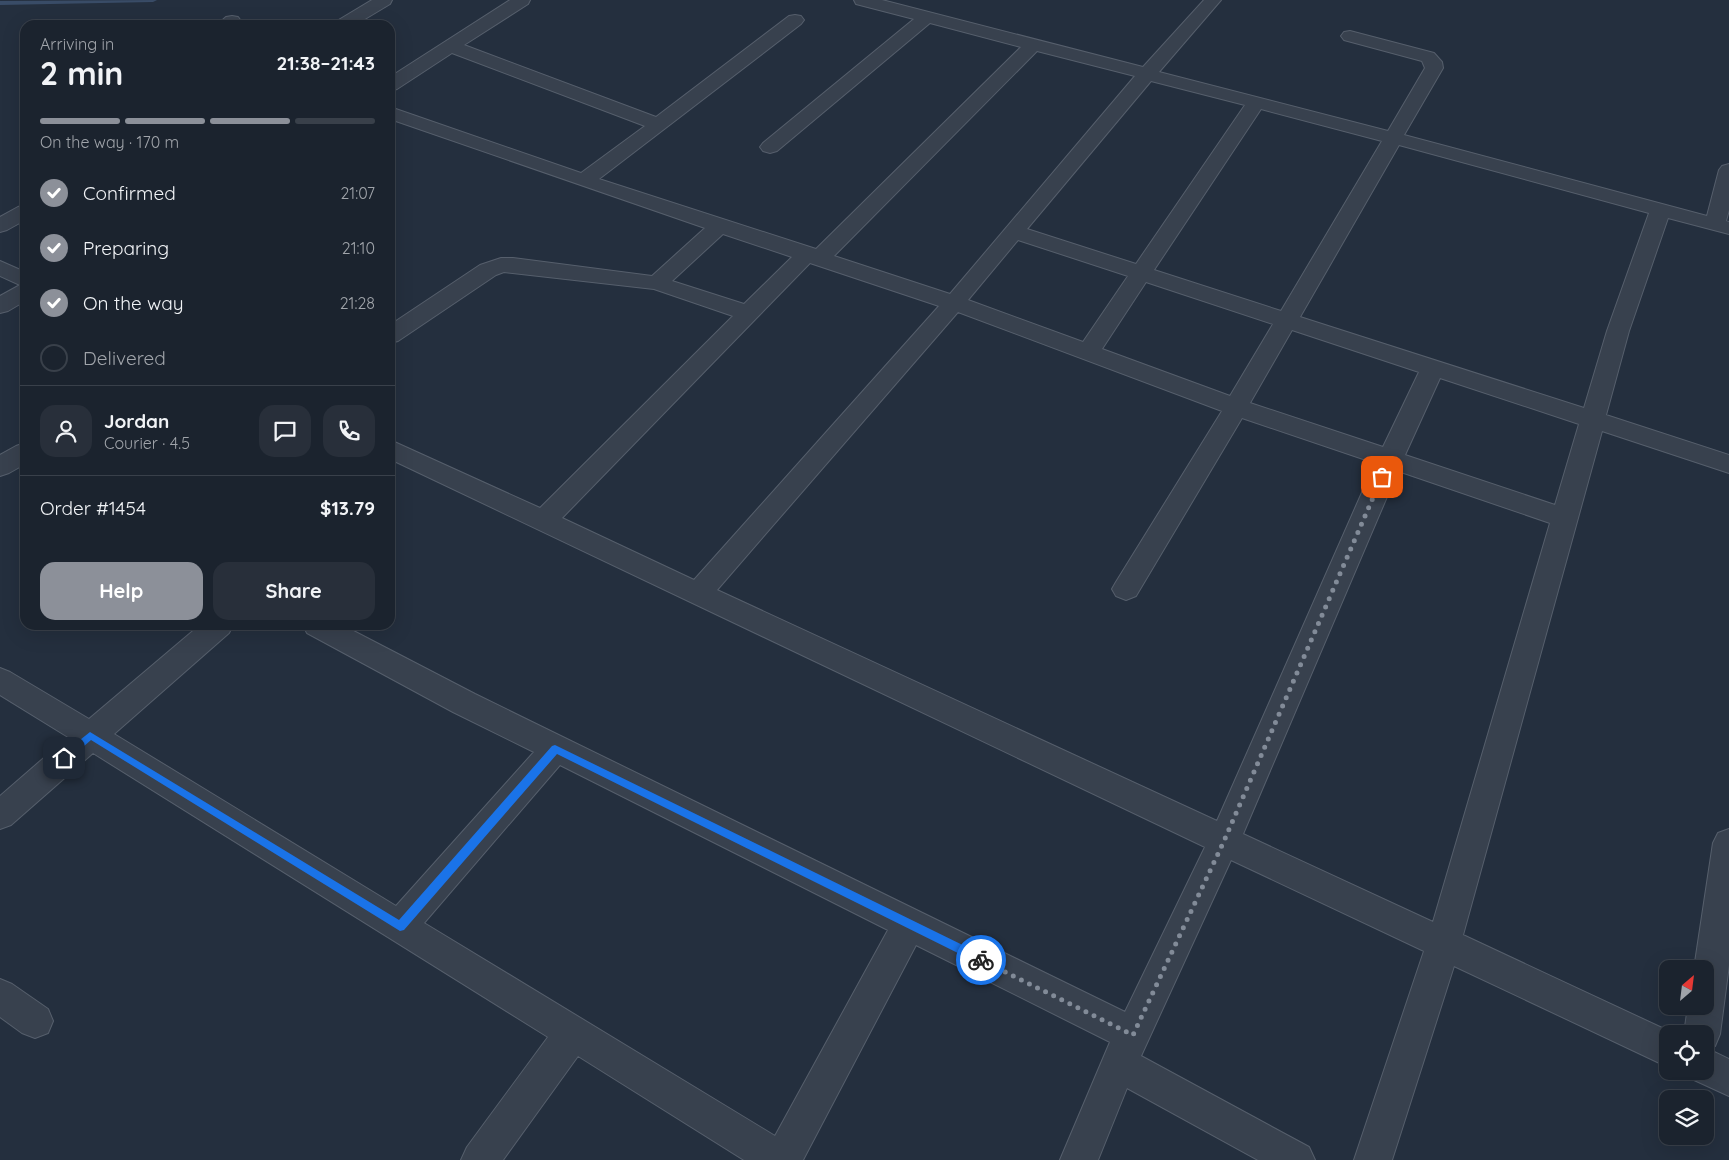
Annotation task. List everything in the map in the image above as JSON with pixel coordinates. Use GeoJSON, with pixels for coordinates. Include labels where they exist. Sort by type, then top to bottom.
{"type":"FeatureCollection","features":[{"type":"Feature","properties":{"kind":"street"},"geometry":{"type":"LineString","coordinates":[[351,20],[384,0]]}},
{"type":"Feature","properties":{"kind":"street"},"geometry":{"type":"LineString","coordinates":[[395,82],[522,0]]}},
{"type":"Feature","properties":{"kind":"street"},"geometry":{"type":"LineString","coordinates":[[862,0],[1722,226],[1729,170]]}},
{"type":"Feature","properties":{"kind":"street"},"geometry":{"type":"LineString","coordinates":[[698,594],[954,302],[1146,75],[1213,0]]}},
{"type":"Feature","properties":{"kind":"street"},"geometry":{"type":"LineString","coordinates":[[770,147],[927,17]]}},
{"type":"Feature","properties":{"kind":"street"},"geometry":{"type":"LineString","coordinates":[[584,180],[795,20]]}},
{"type":"Feature","properties":{"kind":"street"},"geometry":{"type":"LineString","coordinates":[[1126,589],[1236,407],[1434,68],[1433,62],[1428,57],[1350,36]]}},
{"type":"Feature","properties":{"kind":"street"},"geometry":{"type":"LineString","coordinates":[[542,521],[748,313],[814,256],[1033,45]]}},
{"type":"Feature","properties":{"kind":"street"},"geometry":{"type":"LineString","coordinates":[[451,46],[658,124]]}},
{"type":"Feature","properties":{"kind":"street"},"geometry":{"type":"LineString","coordinates":[[1088,352],[1256,103]]}},
{"type":"Feature","properties":{"kind":"street"},"geometry":{"type":"LineString","coordinates":[[395,115],[584,180],[954,302],[1236,407],[1565,518]]}},
{"type":"Feature","properties":{"kind":"street"},"geometry":{"type":"LineString","coordinates":[[1374,1160],[1444,945],[1618,331],[1661,209]]}},
{"type":"Feature","properties":{"kind":"street"},"geometry":{"type":"LineString","coordinates":[[0,226],[20,215]]}},
{"type":"Feature","properties":{"kind":"street"},"geometry":{"type":"LineString","coordinates":[[657,283],[720,225]]}},
{"type":"Feature","properties":{"kind":"street"},"geometry":{"type":"LineString","coordinates":[[1014,232],[1729,464]]}},
{"type":"Feature","properties":{"kind":"street"},"geometry":{"type":"LineString","coordinates":[[395,333],[488,270],[500,265],[657,283],[748,313]]}},
{"type":"Feature","properties":{"kind":"street"},"geometry":{"type":"LineString","coordinates":[[0,268],[20,278]]}},
{"type":"Feature","properties":{"kind":"street"},"geometry":{"type":"LineString","coordinates":[[0,306],[20,294]]}},
{"type":"Feature","properties":{"kind":"street"},"geometry":{"type":"LineString","coordinates":[[1080,1160],[1126,1050],[1224,841],[1390,459],[1433,368]]}},
{"type":"Feature","properties":{"kind":"street"},"geometry":{"type":"LineString","coordinates":[[395,451],[1659,1045]]}},
{"type":"Feature","properties":{"kind":"street"},"geometry":{"type":"LineString","coordinates":[[0,815],[212,630]]}},
{"type":"Feature","properties":{"kind":"street"},"geometry":{"type":"LineString","coordinates":[[326,630],[464,703],[908,924],[1126,1050],[1296,1160]]}},
{"type":"Feature","properties":{"kind":"street"},"geometry":{"type":"LineString","coordinates":[[0,680],[781,1160],[908,924]]}},
{"type":"Feature","properties":{"kind":"street"},"geometry":{"type":"LineString","coordinates":[[400,926],[555,749]]}},
{"type":"Feature","properties":{"kind":"street"},"geometry":{"type":"LineString","coordinates":[[1703,1025],[1729,843]]}},
{"type":"Feature","properties":{"kind":"street"},"geometry":{"type":"LineString","coordinates":[[0,996],[35,1021]]}},
{"type":"Feature","properties":{"kind":"street"},"geometry":{"type":"LineString","coordinates":[[480,1160],[574,1033]]}},
{"type":"Feature","properties":{"kind":"street"},"geometry":{"type":"LineString","coordinates":[[1714,1070],[1729,1078]]}},
{"type":"Feature","properties":{"kind":"waterway"},"geometry":{"type":"LineString","coordinates":[[0,3],[153,0]]}},
{"type":"Feature","properties":{"kind":"way so far"},"geometry":{"type":"LineString","coordinates":[[981,960],[1133,1035],[1224,841],[1382,477]]}},
{"type":"Feature","properties":{"kind":"route"},"geometry":{"type":"LineString","coordinates":[[64,758],[90,735],[400,926],[555,749],[981,960]]}}]}
